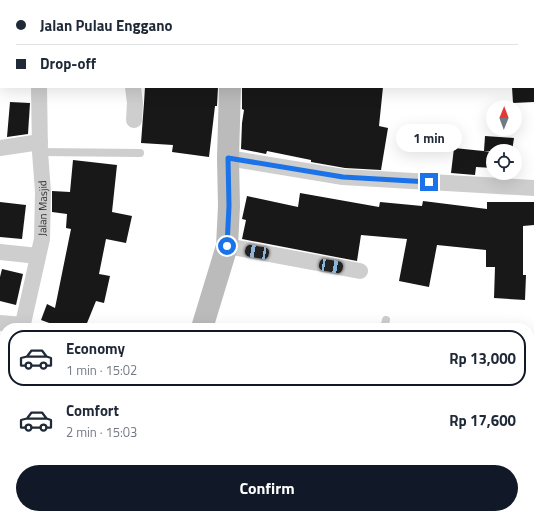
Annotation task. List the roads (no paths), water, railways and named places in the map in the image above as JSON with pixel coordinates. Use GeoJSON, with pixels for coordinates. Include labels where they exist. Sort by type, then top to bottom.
{"type":"FeatureCollection","features":[{"type":"Feature","properties":{"kind":"street","name":"Jalan Masjid"},"geometry":{"type":"LineString","coordinates":[[23,323],[42,239],[43,192],[40,147],[39,88]]}},
{"type":"Feature","properties":{"kind":"street"},"geometry":{"type":"LineString","coordinates":[[133,88],[135,103],[134,120]]}},
{"type":"Feature","properties":{"kind":"street"},"geometry":{"type":"LineString","coordinates":[[204,323],[227,246],[229,206],[228,158],[230,88]]}},
{"type":"Feature","properties":{"kind":"street"},"geometry":{"type":"LineString","coordinates":[[0,148],[40,147]]}},
{"type":"Feature","properties":{"kind":"street"},"geometry":{"type":"LineString","coordinates":[[228,158],[343,177],[534,188]]}},
{"type":"Feature","properties":{"kind":"street"},"geometry":{"type":"LineString","coordinates":[[227,246],[360,271]]}},
{"type":"Feature","properties":{"kind":"street"},"geometry":{"type":"LineString","coordinates":[[0,252],[38,256]]}},
{"type":"Feature","properties":{"kind":"lane"},"geometry":{"type":"LineString","coordinates":[[40,147],[140,153]]}}]}
